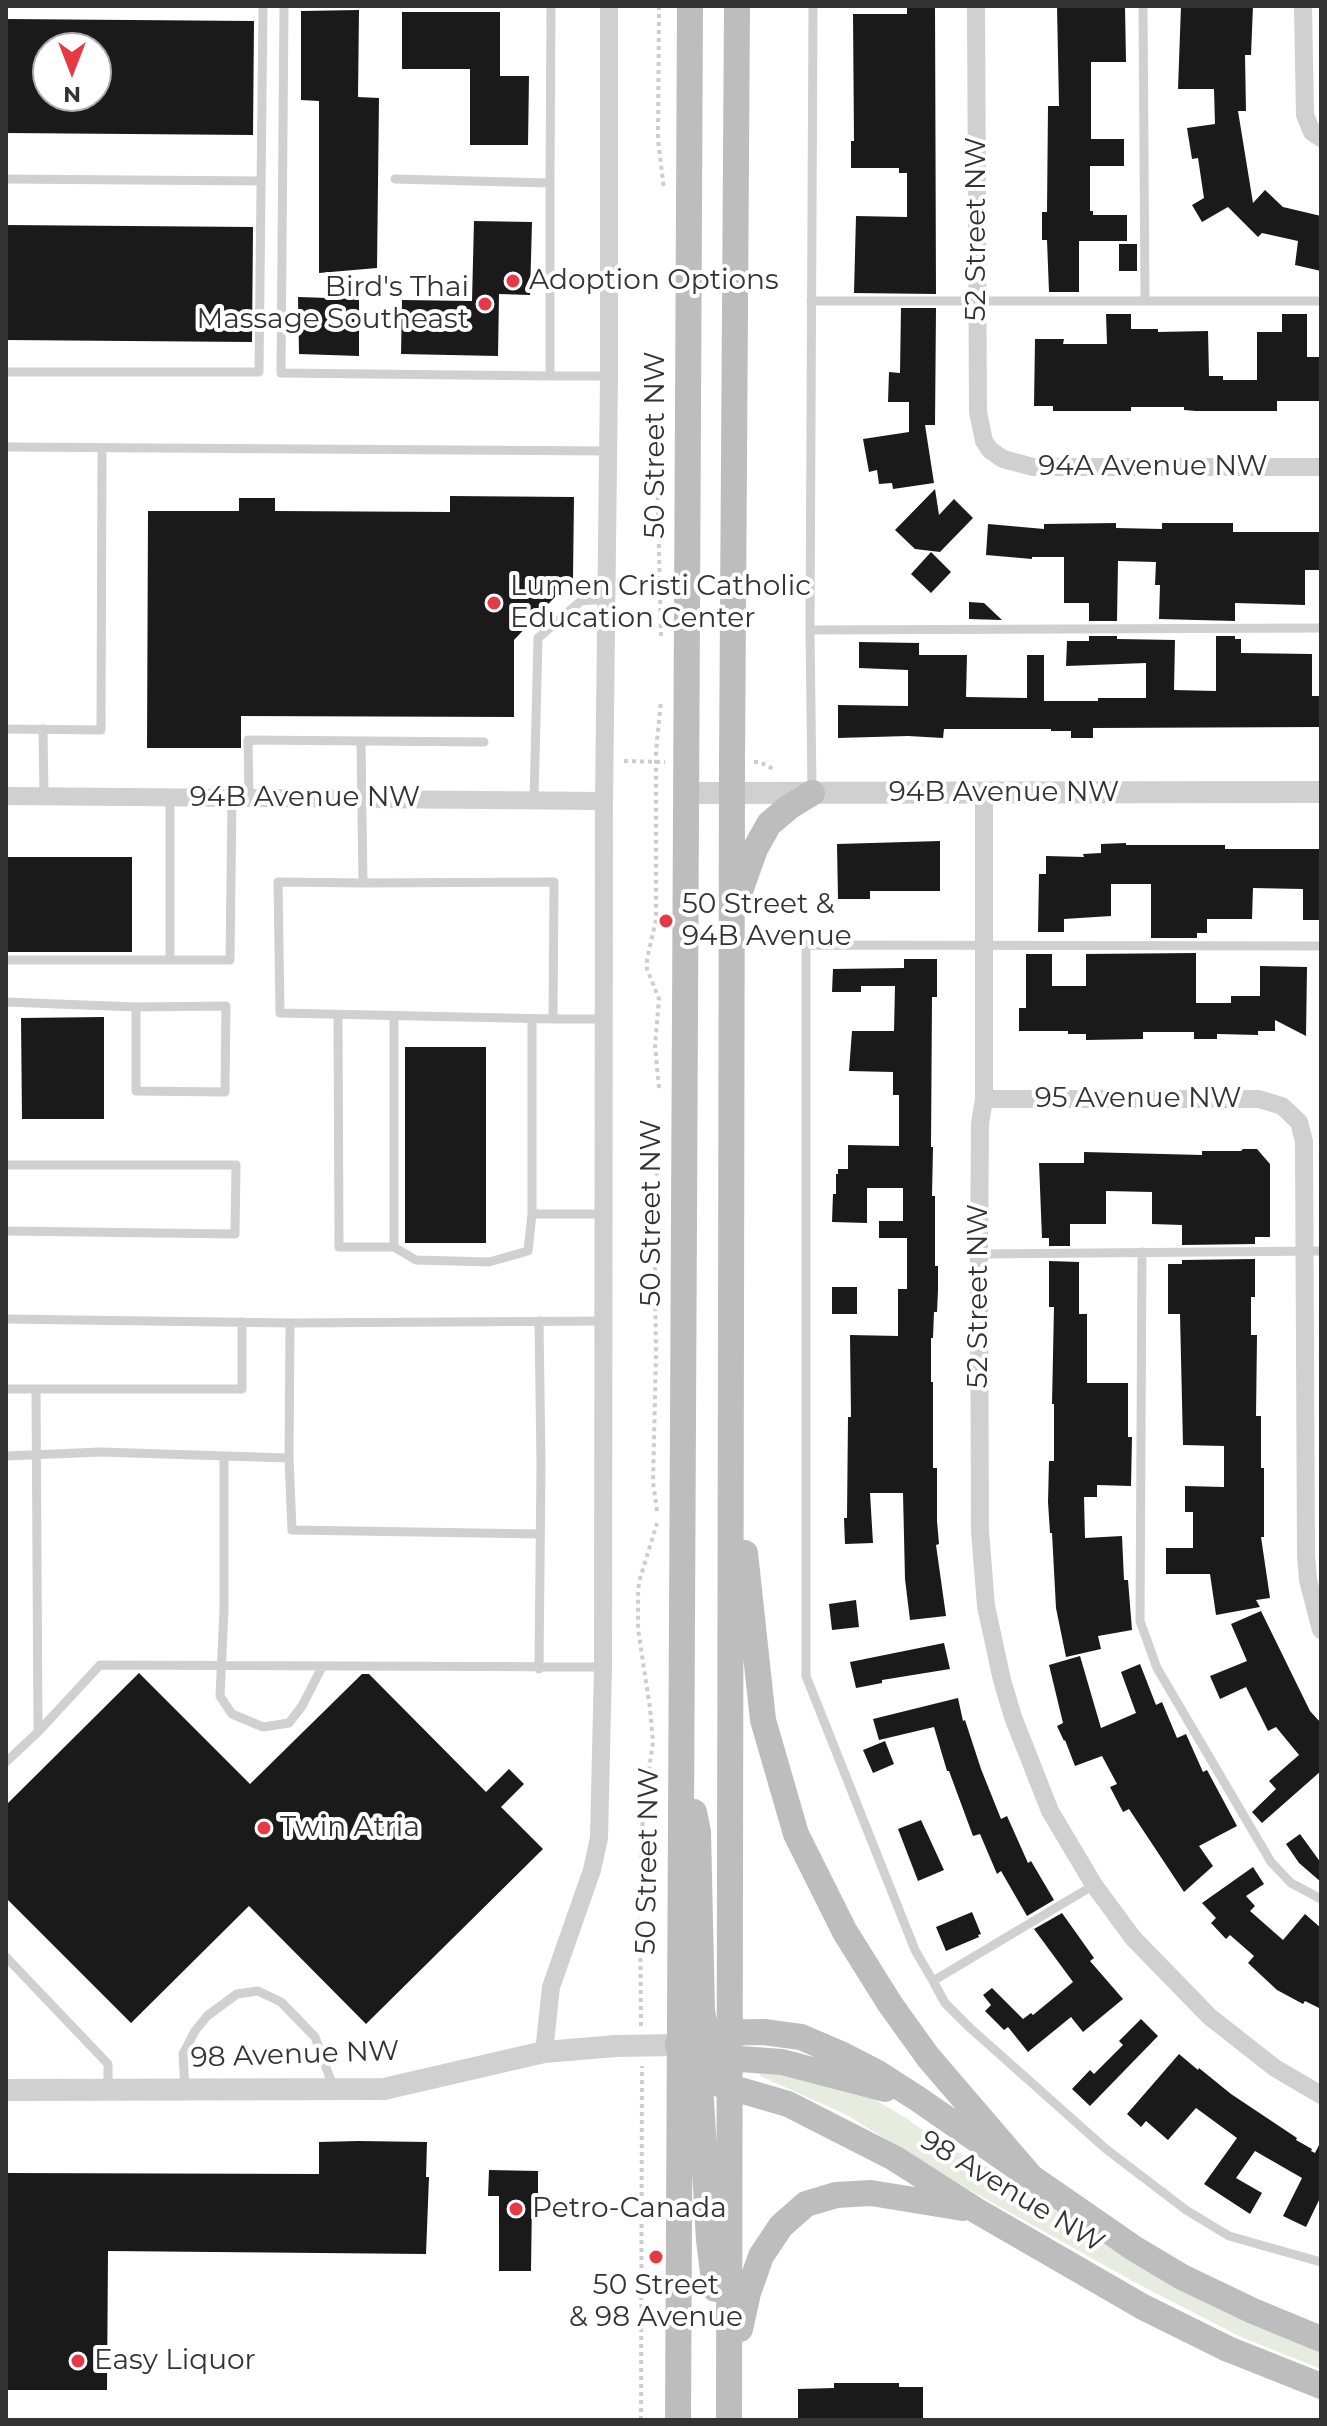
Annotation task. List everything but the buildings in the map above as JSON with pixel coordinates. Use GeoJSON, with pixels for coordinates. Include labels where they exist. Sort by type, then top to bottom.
{"type":"FeatureCollection","features":[{"type":"Feature","properties":{"kind":"main road","name":"50 Street NW"},"geometry":{"type":"LineString","coordinates":[[690,6],[682,1749],[698,1832],[705,2049]]}},
{"type":"Feature","properties":{"kind":"main road"},"geometry":{"type":"LineString","coordinates":[[729,2380],[709,2240],[701,2099],[696,2076],[705,2049],[730,1405],[737,6]]}},
{"type":"Feature","properties":{"kind":"main road"},"geometry":{"type":"LineString","coordinates":[[732,916],[755,849],[769,824],[812,793]]}},
{"type":"Feature","properties":{"kind":"main road"},"geometry":{"type":"LineString","coordinates":[[730,1405],[763,1720],[796,1834],[845,1932],[890,2004],[928,2057],[1031,2177]]}},
{"type":"Feature","properties":{"kind":"main road","name":"98 Avenue NW"},"geometry":{"type":"LineString","coordinates":[[705,2049],[764,2032],[801,2037],[876,2072],[1135,2249],[1182,2277],[1321,2339]]}},
{"type":"Feature","properties":{"kind":"main road"},"geometry":{"type":"LineString","coordinates":[[705,2049],[728,2088],[729,2420]]}},
{"type":"Feature","properties":{"kind":"main road"},"geometry":{"type":"LineString","coordinates":[[678,2420],[678,2112],[685,2068],[705,2049]]}},
{"type":"Feature","properties":{"kind":"main road","name":"98 Avenue NW"},"geometry":{"type":"LineString","coordinates":[[728,2088],[788,2104],[894,2158],[977,2211],[1143,2307],[1228,2349],[1321,2386]]}},
{"type":"Feature","properties":{"kind":"main road"},"geometry":{"type":"LineString","coordinates":[[729,2380],[748,2293],[761,2256],[781,2226],[806,2204],[836,2195],[871,2193],[977,2211]]}},
{"type":"Feature","properties":{"kind":"street","name":"50 Street NW"},"geometry":{"type":"LineString","coordinates":[[544,2052],[551,1987],[592,1870],[599,1838],[605,1321],[604,801],[609,451],[609,6]]}},
{"type":"Feature","properties":{"kind":"street","name":"52 Street NW"},"geometry":{"type":"LineString","coordinates":[[976,6],[978,412],[984,441],[990,450]]}},
{"type":"Feature","properties":{"kind":"street"},"geometry":{"type":"LineString","coordinates":[[1303,6],[1303,102],[1305,115],[1316,135]]}},
{"type":"Feature","properties":{"kind":"street","name":"94A Avenue NW"},"geometry":{"type":"LineString","coordinates":[[990,450],[1003,459],[1033,467],[1321,467]]}},
{"type":"Feature","properties":{"kind":"street","name":"94B Avenue NW"},"geometry":{"type":"LineString","coordinates":[[686,793],[1321,792]]}},
{"type":"Feature","properties":{"kind":"street","name":"52 Street NW"},"geometry":{"type":"LineString","coordinates":[[984,793],[984,1099],[980,1124],[979,1254],[980,1531],[986,1606],[1002,1680],[1040,1790],[1094,1885],[1133,1938],[1210,2017],[1275,2068],[1321,2095]]}},
{"type":"Feature","properties":{"kind":"street","name":"94B Avenue NW"},"geometry":{"type":"LineString","coordinates":[[6,796],[604,801]]}},
{"type":"Feature","properties":{"kind":"street","name":"95 Avenue NW"},"geometry":{"type":"LineString","coordinates":[[984,1099],[1272,1101],[1290,1111],[1303,1133],[1313,1251]]}},
{"type":"Feature","properties":{"kind":"street"},"geometry":{"type":"LineString","coordinates":[[1313,1251],[1306,1555],[1308,1580],[1321,1630]]}},
{"type":"Feature","properties":{"kind":"street","name":"98 Avenue NW"},"geometry":{"type":"LineString","coordinates":[[6,2090],[335,2090],[397,2087],[544,2052],[641,2045],[705,2049]]}},
{"type":"Feature","properties":{"kind":"lane"},"geometry":{"type":"LineString","coordinates":[[6,372],[259,372],[263,6]]}},
{"type":"Feature","properties":{"kind":"lane"},"geometry":{"type":"LineString","coordinates":[[284,6],[281,373],[609,376]]}},
{"type":"Feature","properties":{"kind":"lane"},"geometry":{"type":"LineString","coordinates":[[550,376],[551,6]]}},
{"type":"Feature","properties":{"kind":"lane"},"geometry":{"type":"LineString","coordinates":[[812,793],[813,6]]}},
{"type":"Feature","properties":{"kind":"lane"},"geometry":{"type":"LineString","coordinates":[[1143,6],[1145,300]]}},
{"type":"Feature","properties":{"kind":"lane"},"geometry":{"type":"LineString","coordinates":[[6,179],[260,181]]}},
{"type":"Feature","properties":{"kind":"lane"},"geometry":{"type":"LineString","coordinates":[[395,179],[550,183]]}},
{"type":"Feature","properties":{"kind":"lane"},"geometry":{"type":"LineString","coordinates":[[811,301],[1321,301]]}},
{"type":"Feature","properties":{"kind":"lane"},"geometry":{"type":"LineString","coordinates":[[6,447],[609,451]]}},
{"type":"Feature","properties":{"kind":"lane"},"geometry":{"type":"LineString","coordinates":[[6,729],[101,730],[102,448]]}},
{"type":"Feature","properties":{"kind":"lane"},"geometry":{"type":"LineString","coordinates":[[534,800],[538,638],[581,601],[606,599]]}},
{"type":"Feature","properties":{"kind":"lane"},"geometry":{"type":"LineString","coordinates":[[810,630],[1321,628]]}},
{"type":"Feature","properties":{"kind":"lane"},"geometry":{"type":"LineString","coordinates":[[43,729],[44,796]]}},
{"type":"Feature","properties":{"kind":"lane"},"geometry":{"type":"LineString","coordinates":[[6,960],[230,960],[240,798],[248,740],[484,742]]}},
{"type":"Feature","properties":{"kind":"lane"},"geometry":{"type":"LineString","coordinates":[[361,741],[363,883]]}},
{"type":"Feature","properties":{"kind":"lane"},"geometry":{"type":"LineString","coordinates":[[170,797],[170,960]]}},
{"type":"Feature","properties":{"kind":"lane"},"geometry":{"type":"LineString","coordinates":[[553,1019],[554,882],[278,882],[280,1013],[532,1019],[553,1019],[605,1019]]}},
{"type":"Feature","properties":{"kind":"lane"},"geometry":{"type":"LineString","coordinates":[[1321,946],[806,945],[806,1676],[915,1950],[945,2003],[1106,2149],[1186,2210],[1229,2236],[1321,2262]]}},
{"type":"Feature","properties":{"kind":"lane"},"geometry":{"type":"LineString","coordinates":[[6,1002],[136,1007],[226,1006],[225,1092],[136,1091],[136,1007]]}},
{"type":"Feature","properties":{"kind":"lane"},"geometry":{"type":"LineString","coordinates":[[338,1015],[339,1247],[394,1247],[416,1260],[489,1262],[528,1251],[532,1214],[532,1019]]}},
{"type":"Feature","properties":{"kind":"lane"},"geometry":{"type":"LineString","coordinates":[[394,1016],[394,1247]]}},
{"type":"Feature","properties":{"kind":"lane"},"geometry":{"type":"LineString","coordinates":[[6,1165],[236,1165],[235,1234],[6,1231]]}},
{"type":"Feature","properties":{"kind":"lane"},"geometry":{"type":"LineString","coordinates":[[532,1214],[605,1214]]}},
{"type":"Feature","properties":{"kind":"lane"},"geometry":{"type":"LineString","coordinates":[[979,1254],[1313,1251]]}},
{"type":"Feature","properties":{"kind":"lane"},"geometry":{"type":"LineString","coordinates":[[1142,1252],[1140,1621],[1157,1668],[1271,1862],[1291,1883],[1321,1899]]}},
{"type":"Feature","properties":{"kind":"lane"},"geometry":{"type":"LineString","coordinates":[[6,1319],[290,1323],[605,1321]]}},
{"type":"Feature","properties":{"kind":"lane"},"geometry":{"type":"LineString","coordinates":[[539,1321],[539,1669]]}},
{"type":"Feature","properties":{"kind":"lane"},"geometry":{"type":"LineString","coordinates":[[6,1389],[242,1389],[242,1322]]}},
{"type":"Feature","properties":{"kind":"lane"},"geometry":{"type":"LineString","coordinates":[[290,1323],[292,1530],[540,1534]]}},
{"type":"Feature","properties":{"kind":"lane"},"geometry":{"type":"LineString","coordinates":[[36,1389],[38,1732]]}},
{"type":"Feature","properties":{"kind":"lane"},"geometry":{"type":"LineString","coordinates":[[6,1456],[100,1452],[289,1458]]}},
{"type":"Feature","properties":{"kind":"lane"},"geometry":{"type":"LineString","coordinates":[[224,1456],[224,1610],[220,1696],[232,1714],[263,1727],[289,1723],[302,1706],[322,1667]]}},
{"type":"Feature","properties":{"kind":"lane"},"geometry":{"type":"LineString","coordinates":[[6,1762],[100,1665],[603,1667]]}},
{"type":"Feature","properties":{"kind":"lane"},"geometry":{"type":"LineString","coordinates":[[933,1981],[1094,1885]]}},
{"type":"Feature","properties":{"kind":"lane"},"geometry":{"type":"LineString","coordinates":[[6,1957],[108,2064],[108,2090]]}},
{"type":"Feature","properties":{"kind":"lane"},"geometry":{"type":"LineString","coordinates":[[185,2090],[183,2054],[195,2031],[207,2016],[237,1994],[258,1991],[281,2002],[315,2037],[335,2090]]}},
{"type":"Feature","properties":{"kind":"path"},"geometry":{"type":"LineString","coordinates":[[659,6],[658,140],[665,196]]}},
{"type":"Feature","properties":{"kind":"path"},"geometry":{"type":"LineString","coordinates":[[662,645],[657,464],[663,419]]}},
{"type":"Feature","properties":{"kind":"path"},"geometry":{"type":"LineString","coordinates":[[659,1092],[655,1046],[659,999],[647,969],[647,959],[656,920],[656,761],[661,693]]}},
{"type":"Feature","properties":{"kind":"path"},"geometry":{"type":"LineString","coordinates":[[624,761],[671,762]]}},
{"type":"Feature","properties":{"kind":"path"},"geometry":{"type":"LineString","coordinates":[[641,2420],[640,1899],[643,1810],[653,1742],[638,1629],[638,1595],[658,1519],[653,1482],[656,1354],[654,1181],[660,1147]]}},
{"type":"Feature","properties":{"kind":"shaded area"},"geometry":{"type":"Polygon","coordinates":[[[762,2069],[853,2087],[906,2118],[945,2146],[984,2165],[1118,2251],[1321,2350],[1321,2369],[1239,2336],[1138,2284],[966,2188],[845,2114],[760,2076],[762,2069]]]}},
{"type":"Feature","properties":{"kind":"place","name":"Adoption Options"},"geometry":{"type":"Point","coordinates":[513,281]}},
{"type":"Feature","properties":{"kind":"place","name":"Bird's Thai Massage Southeast"},"geometry":{"type":"Point","coordinates":[485,304]}},
{"type":"Feature","properties":{"kind":"place","name":"Lumen Cristi Catholic Education Center"},"geometry":{"type":"Point","coordinates":[494,603]}},
{"type":"Feature","properties":{"kind":"place","name":"50 Street & 94B Avenue"},"geometry":{"type":"Point","coordinates":[666,921]}},
{"type":"Feature","properties":{"kind":"place","name":"Twin Atria"},"geometry":{"type":"Point","coordinates":[264,1828]}},
{"type":"Feature","properties":{"kind":"place","name":"Petro-Canada"},"geometry":{"type":"Point","coordinates":[516,2209]}},
{"type":"Feature","properties":{"kind":"place","name":"50 Street & 98 Avenue"},"geometry":{"type":"Point","coordinates":[656,2257]}},
{"type":"Feature","properties":{"kind":"place","name":"Easy Liquor"},"geometry":{"type":"Point","coordinates":[78,2361]}}]}
